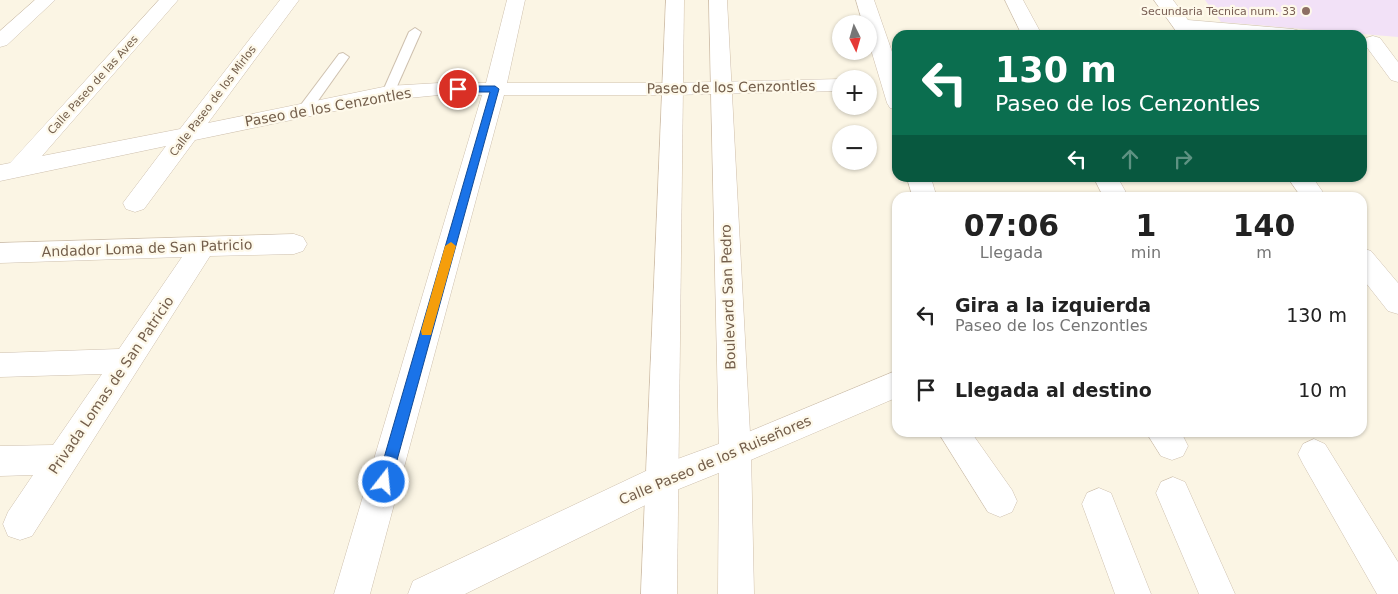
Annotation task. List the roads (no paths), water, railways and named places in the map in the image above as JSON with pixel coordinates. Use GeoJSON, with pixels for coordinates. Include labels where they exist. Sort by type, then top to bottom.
{"type":"FeatureCollection","features":[{"type":"Feature","properties":{"kind":"street"},"geometry":{"type":"LineString","coordinates":[[0,42],[46,0]]}},
{"type":"Feature","properties":{"kind":"street","name":"Calle Paseo de las Aves"},"geometry":{"type":"LineString","coordinates":[[8,171],[169,0]]}},
{"type":"Feature","properties":{"kind":"street","name":"Calle Paseo de los Mirlos"},"geometry":{"type":"LineString","coordinates":[[135,203],[290,0]]}},
{"type":"Feature","properties":{"kind":"street"},"geometry":{"type":"LineString","coordinates":[[352,594],[495,89],[516,0]]}},
{"type":"Feature","properties":{"kind":"street"},"geometry":{"type":"LineString","coordinates":[[659,594],[676,0]]}},
{"type":"Feature","properties":{"kind":"street","name":"Boulevard San Pedro"},"geometry":{"type":"LineString","coordinates":[[718,0],[735,452],[736,594]]}},
{"type":"Feature","properties":{"kind":"street"},"geometry":{"type":"LineString","coordinates":[[865,0],[892,84]]}},
{"type":"Feature","properties":{"kind":"street"},"geometry":{"type":"LineString","coordinates":[[1014,0],[1029,30]]}},
{"type":"Feature","properties":{"kind":"street"},"geometry":{"type":"LineString","coordinates":[[1163,0],[1185,30]]}},
{"type":"Feature","properties":{"kind":"street"},"geometry":{"type":"LineString","coordinates":[[1368,41],[1398,44]]}},
{"type":"Feature","properties":{"kind":"street"},"geometry":{"type":"LineString","coordinates":[[1368,41],[1398,76]]}},
{"type":"Feature","properties":{"kind":"street","name":"Paseo de los Cenzontles"},"geometry":{"type":"LineString","coordinates":[[8,171],[388,93],[439,89],[720,88],[832,85]]}},
{"type":"Feature","properties":{"kind":"street"},"geometry":{"type":"LineString","coordinates":[[877,87],[892,92]]}},
{"type":"Feature","properties":{"kind":"street"},"geometry":{"type":"LineString","coordinates":[[1303,182],[1311,192]]}},
{"type":"Feature","properties":{"kind":"street","name":"Andador Loma de San Patricio"},"geometry":{"type":"LineString","coordinates":[[0,253],[294,244]]}},
{"type":"Feature","properties":{"kind":"street","name":"Privada Lomas de San Patricio"},"geometry":{"type":"LineString","coordinates":[[20,524],[203,246]]}},
{"type":"Feature","properties":{"kind":"street"},"geometry":{"type":"LineString","coordinates":[[1367,266],[1398,304]]}},
{"type":"Feature","properties":{"kind":"street"},"geometry":{"type":"LineString","coordinates":[[0,365],[127,361]]}},
{"type":"Feature","properties":{"kind":"street","name":"Calle Paseo de los Ruiseñores"},"geometry":{"type":"LineString","coordinates":[[426,594],[662,480],[735,452],[892,386]]}},
{"type":"Feature","properties":{"kind":"street"},"geometry":{"type":"LineString","coordinates":[[956,437],[1000,501]]}},
{"type":"Feature","properties":{"kind":"street"},"geometry":{"type":"LineString","coordinates":[[1314,454],[1398,594]]}},
{"type":"Feature","properties":{"kind":"street"},"geometry":{"type":"LineString","coordinates":[[0,461],[61,460]]}},
{"type":"Feature","properties":{"kind":"street"},"geometry":{"type":"LineString","coordinates":[[1173,493],[1217,594]]}},
{"type":"Feature","properties":{"kind":"street"},"geometry":{"type":"LineString","coordinates":[[1099,504],[1133,594]]}},
{"type":"Feature","properties":{"kind":"lane"},"geometry":{"type":"LineString","coordinates":[[388,93],[416,32]]}},
{"type":"Feature","properties":{"kind":"lane"},"geometry":{"type":"LineString","coordinates":[[305,109],[343,57]]}},
{"type":"Feature","properties":{"kind":"place","name":"Secundaria Tecnica num. 33"},"geometry":{"type":"Point","coordinates":[1306,11]}}]}
